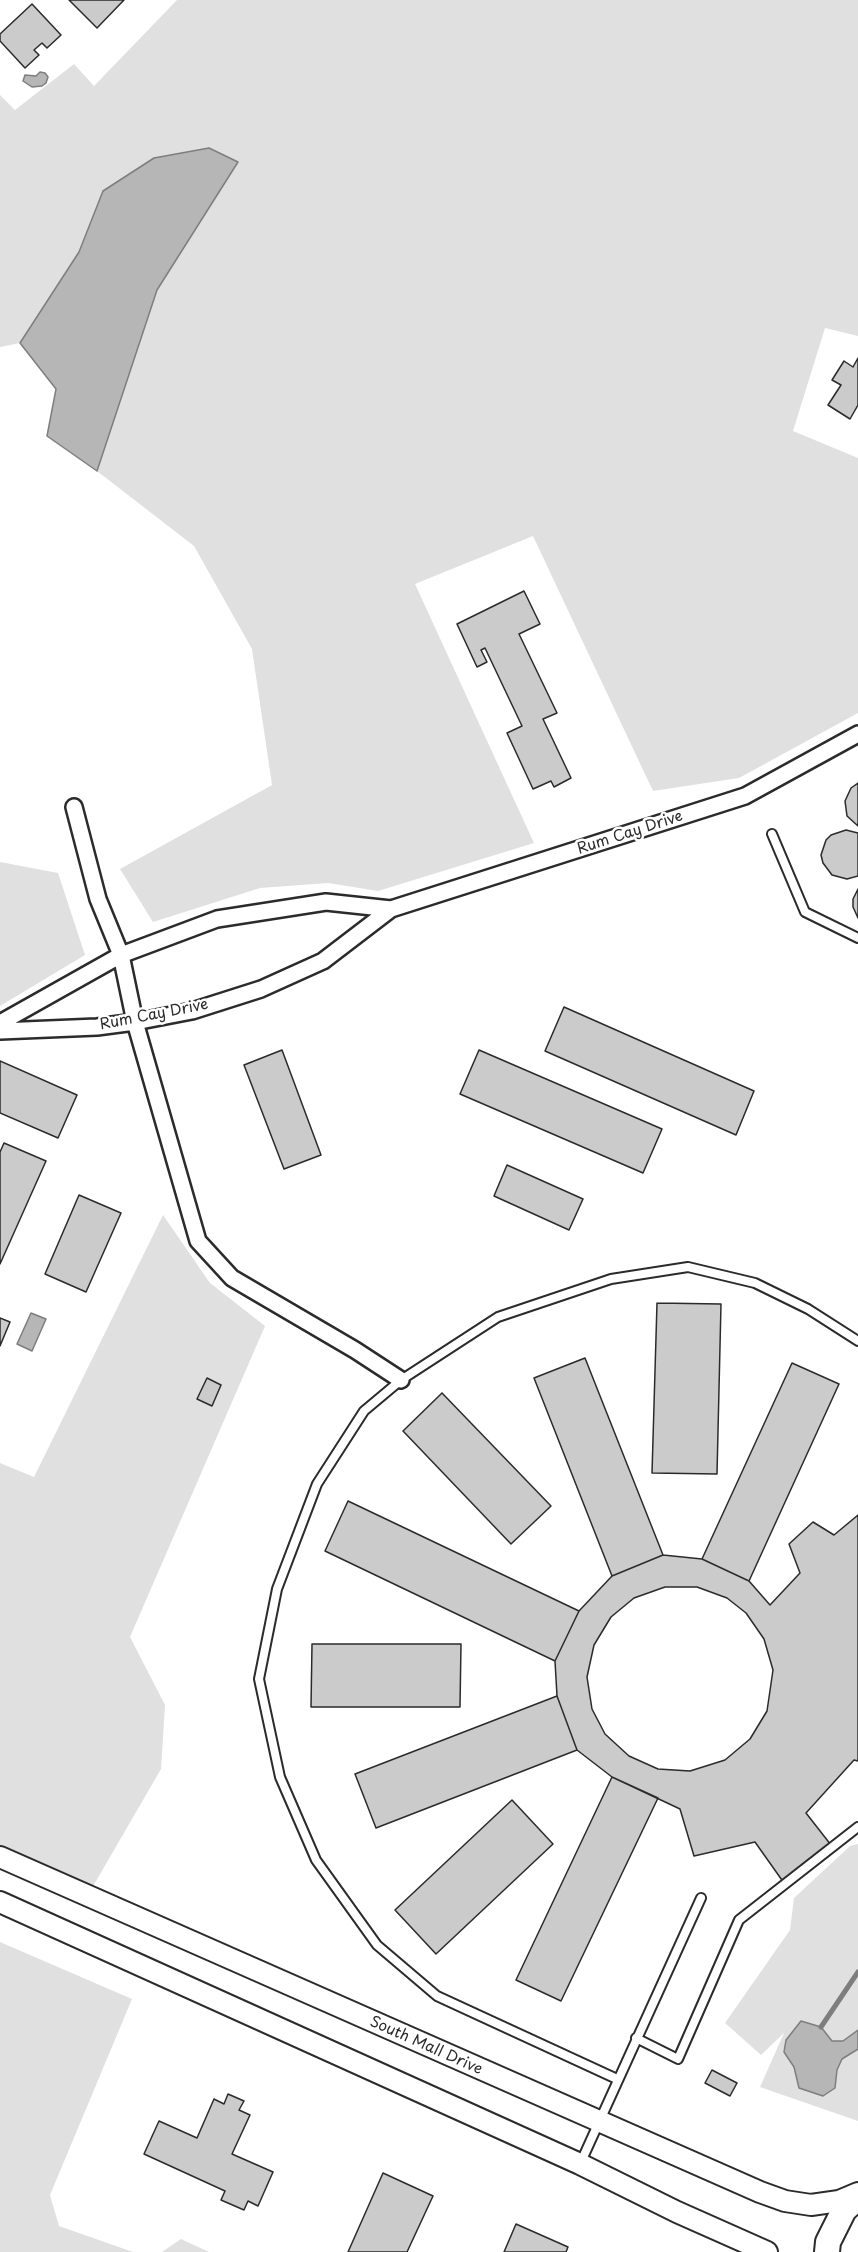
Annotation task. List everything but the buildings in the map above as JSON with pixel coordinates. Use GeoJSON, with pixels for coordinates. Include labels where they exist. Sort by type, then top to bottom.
{"type":"FeatureCollection","features":[{"type":"Feature","properties":{"kind":"main road"},"geometry":{"type":"LineString","coordinates":[[827,2252],[828,2242],[844,2210],[858,2195]]}},
{"type":"Feature","properties":{"kind":"street","name":"Rum Cay Drive"},"geometry":{"type":"LineString","coordinates":[[0,1031],[97,1027],[135,1022],[192,1011],[261,989],[323,961],[391,909],[745,796],[858,734]]}},
{"type":"Feature","properties":{"kind":"street"},"geometry":{"type":"LineString","coordinates":[[74,807],[98,899],[121,955],[135,1022],[198,1241],[232,1278],[355,1350],[401,1380]]}},
{"type":"Feature","properties":{"kind":"street","name":"Rum Cay Drive"},"geometry":{"type":"LineString","coordinates":[[0,1023],[121,955],[217,919],[326,902],[391,909]]}},
{"type":"Feature","properties":{"kind":"street","name":"South Mall Drive"},"geometry":{"type":"LineString","coordinates":[[0,1857],[598,2122],[785,2201],[811,2205],[824,2204],[858,2195]]}},
{"type":"Feature","properties":{"kind":"street"},"geometry":{"type":"LineString","coordinates":[[0,1902],[580,2164],[677,2212],[767,2252]]}},
{"type":"Feature","properties":{"kind":"lane"},"geometry":{"type":"LineString","coordinates":[[772,834],[806,912],[858,938]]}},
{"type":"Feature","properties":{"kind":"lane"},"geometry":{"type":"LineString","coordinates":[[617,2079],[437,1996],[377,1945],[316,1860],[280,1777],[259,1679],[277,1588],[317,1484],[364,1411],[401,1380],[498,1317],[611,1279],[687,1268],[755,1283],[808,1309],[858,1341]]}},
{"type":"Feature","properties":{"kind":"lane"},"geometry":{"type":"LineString","coordinates":[[636,2038],[678,2059],[739,1920],[858,1827]]}},
{"type":"Feature","properties":{"kind":"lane"},"geometry":{"type":"LineString","coordinates":[[580,2164],[701,1898]]}},
{"type":"Feature","properties":{"kind":"shaded area"},"geometry":{"type":"Polygon","coordinates":[[[177,0],[858,0],[858,336],[825,328],[793,431],[858,458],[858,713],[739,778],[653,791],[533,536],[415,584],[534,843],[378,891],[328,883],[260,888],[153,922],[120,869],[272,785],[252,649],[194,546],[97,471],[157,290],[237,162],[103,191],[79,252],[20,343],[0,347],[0,95],[15,110],[74,64],[94,86],[177,0]]]}},
{"type":"Feature","properties":{"kind":"shaded area"},"geometry":{"type":"Polygon","coordinates":[[[40,72],[45,73],[48,77],[42,86],[32,87],[23,81],[25,75],[36,76],[40,72]]]}},
{"type":"Feature","properties":{"kind":"shaded area"},"geometry":{"type":"Polygon","coordinates":[[[209,148],[238,162],[157,290],[97,471],[47,436],[56,389],[20,343],[79,252],[103,191],[154,158],[209,148]]]}},
{"type":"Feature","properties":{"kind":"shaded area"},"geometry":{"type":"Polygon","coordinates":[[[0,862],[58,873],[85,955],[0,1006],[0,862]]]}},
{"type":"Feature","properties":{"kind":"shaded area"},"geometry":{"type":"Polygon","coordinates":[[[163,1215],[210,1283],[265,1326],[130,1637],[165,1705],[161,1769],[92,1888],[0,1847],[0,1463],[34,1477],[163,1215]]]}},
{"type":"Feature","properties":{"kind":"shaded area"},"geometry":{"type":"Polygon","coordinates":[[[31,1313],[46,1319],[32,1351],[17,1344],[31,1313]]]}},
{"type":"Feature","properties":{"kind":"shaded area"},"geometry":{"type":"Polygon","coordinates":[[[858,1844],[858,2121],[760,2087],[784,2033],[761,2055],[725,2023],[790,1930],[794,1898],[850,1846],[858,1844]]]}},
{"type":"Feature","properties":{"kind":"shaded area"},"geometry":{"type":"Polygon","coordinates":[[[0,1942],[132,1999],[50,2195],[59,2226],[133,2252],[0,2252],[0,1942]]]}},
{"type":"Feature","properties":{"kind":"shaded area"},"geometry":{"type":"Polygon","coordinates":[[[801,2021],[821,2027],[832,2041],[843,2041],[858,2030],[858,2049],[842,2059],[837,2070],[835,2088],[823,2096],[799,2088],[794,2067],[784,2052],[786,2040],[801,2021]]]}},
{"type":"Feature","properties":{"kind":"shaded area"},"geometry":{"type":"Polygon","coordinates":[[[181,2239],[209,2252],[162,2252],[181,2239]]]}},
{"type":"Feature","properties":{"kind":"waterway"},"geometry":{"type":"LineString","coordinates":[[821,2027],[858,1972]]}}]}
